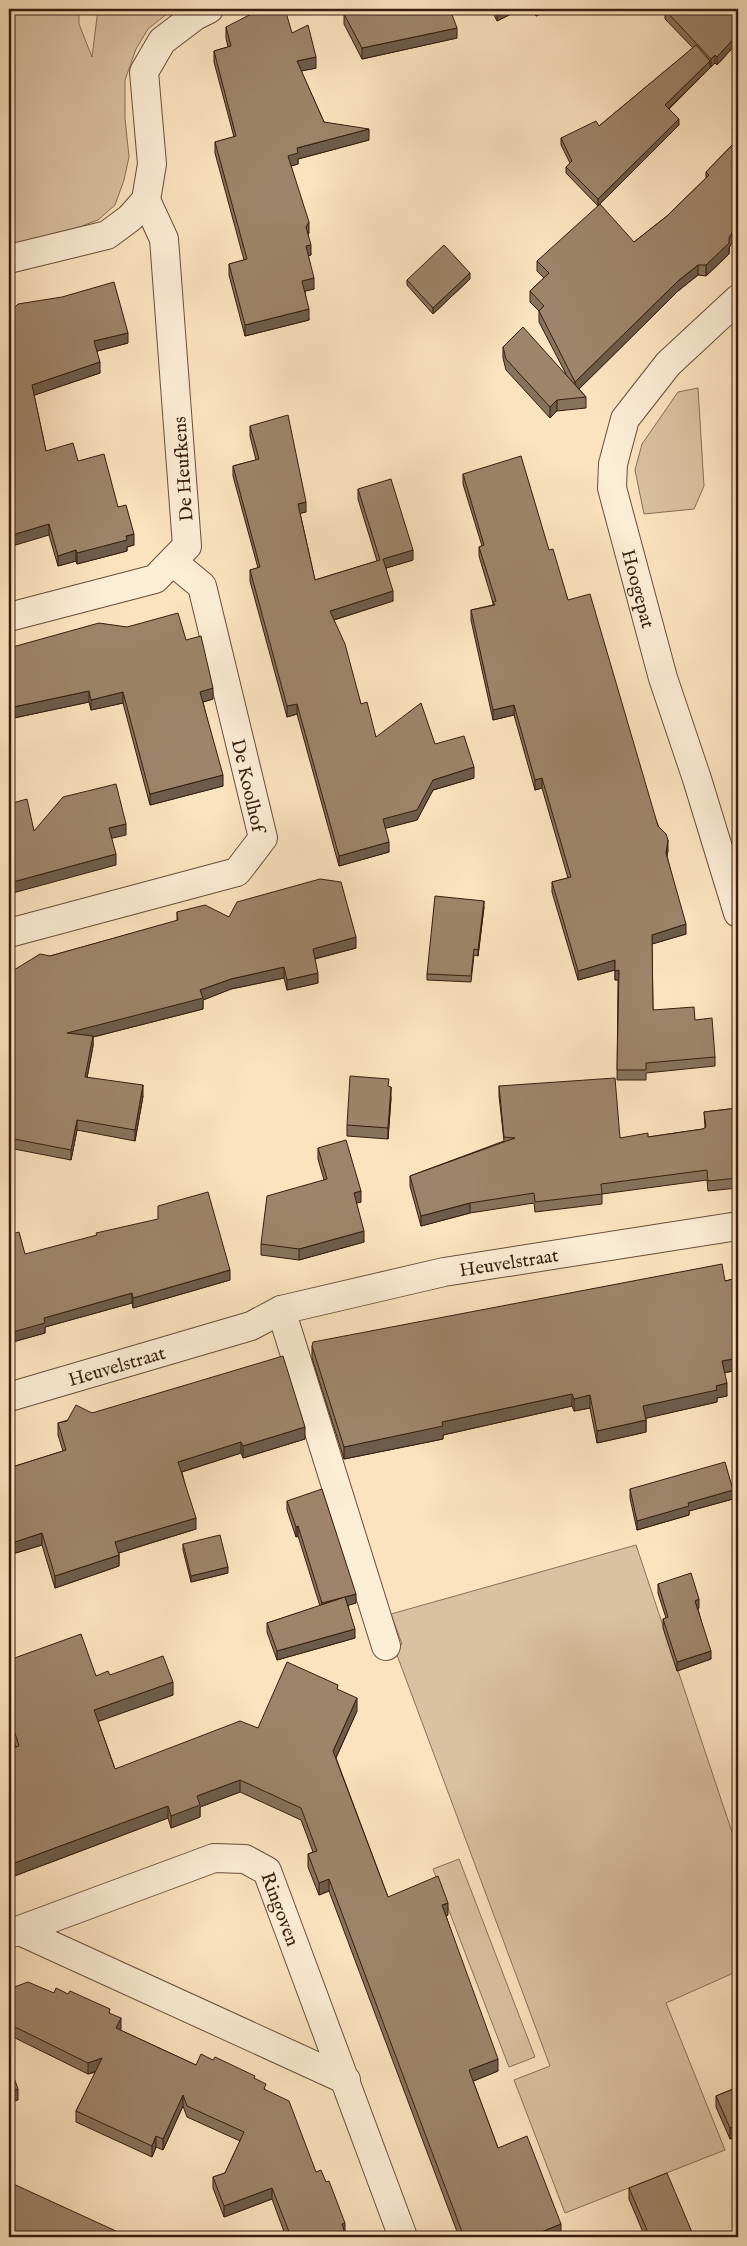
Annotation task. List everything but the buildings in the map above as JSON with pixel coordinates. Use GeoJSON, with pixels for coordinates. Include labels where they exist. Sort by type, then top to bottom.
{"type":"FeatureCollection","features":[{"type":"Feature","properties":{"kind":"street"},"geometry":{"type":"LineString","coordinates":[[9,259],[107,236],[130,218],[146,200],[152,164],[144,72],[162,41],[195,16],[209,9]]}},
{"type":"Feature","properties":{"kind":"street","name":"De Heufkens"},"geometry":{"type":"LineString","coordinates":[[9,616],[155,579],[188,546],[164,239],[146,200]]}},
{"type":"Feature","properties":{"kind":"street","name":"Hoogepat"},"geometry":{"type":"LineString","coordinates":[[738,299],[668,364],[626,420],[613,464],[612,488],[663,678],[697,779],[738,914]]}},
{"type":"Feature","properties":{"kind":"street","name":"De Koolhof"},"geometry":{"type":"LineString","coordinates":[[9,933],[237,872],[263,838],[202,586],[173,562]]}},
{"type":"Feature","properties":{"kind":"street","name":"Heuvelstraat"},"geometry":{"type":"LineString","coordinates":[[9,1397],[250,1326],[281,1310],[444,1272],[738,1226]]}},
{"type":"Feature","properties":{"kind":"street"},"geometry":{"type":"LineString","coordinates":[[281,1310],[386,1646]]}},
{"type":"Feature","properties":{"kind":"street","name":"Ringoven"},"geometry":{"type":"LineString","coordinates":[[14,1932],[214,1858],[245,1859],[267,1871],[403,2237]]}},
{"type":"Feature","properties":{"kind":"street","name":"Ringoven"},"geometry":{"type":"LineString","coordinates":[[14,1932],[346,2080]]}},
{"type":"Feature","properties":{"kind":"shaded area"},"geometry":{"type":"Polygon","coordinates":[[[9,9],[88,9],[79,11],[79,24],[92,57],[98,9],[173,9],[148,29],[136,49],[125,80],[125,118],[129,157],[124,180],[115,205],[98,220],[61,234],[9,245],[9,9]]]}},
{"type":"Feature","properties":{"kind":"shaded area"},"geometry":{"type":"Polygon","coordinates":[[[698,388],[704,486],[694,509],[644,514],[635,470],[642,444],[678,392],[698,388]]]}},
{"type":"Feature","properties":{"kind":"shaded area"},"geometry":{"type":"Polygon","coordinates":[[[636,1545],[738,1850],[738,1971],[666,2003],[725,2150],[565,2213],[514,2080],[550,2066],[394,1647],[402,1644],[391,1614],[636,1545]]]}},
{"type":"Feature","properties":{"kind":"shaded area"},"geometry":{"type":"Polygon","coordinates":[[[459,1859],[535,2057],[509,2067],[433,1869],[459,1859]]]}}]}
